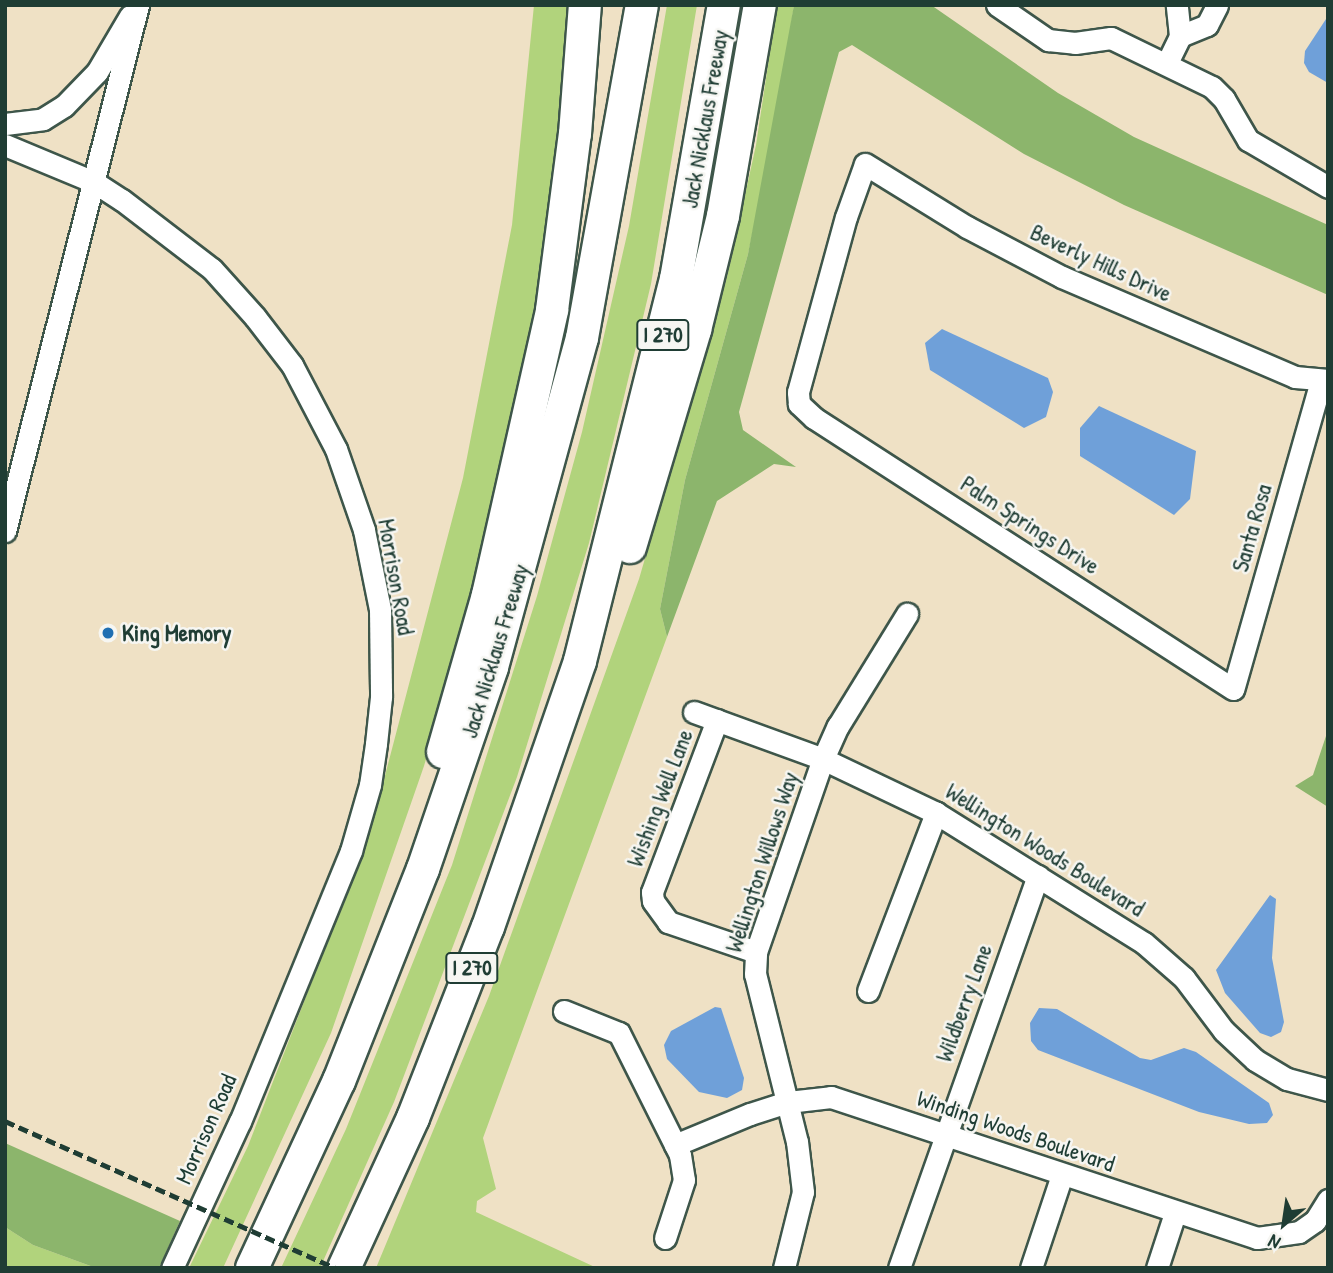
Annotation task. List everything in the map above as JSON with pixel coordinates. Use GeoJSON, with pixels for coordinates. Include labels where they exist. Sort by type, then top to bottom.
{"type":"FeatureCollection","features":[{"type":"Feature","properties":{"kind":"highway"},"geometry":{"type":"LineString","coordinates":[[423,869],[431,796],[488,594],[552,310],[575,134],[585,5]]}},
{"type":"Feature","properties":{"kind":"highway","name":"Jack Nicklaus Freeway"},"geometry":{"type":"LineString","coordinates":[[253,1268],[339,1082],[423,869],[484,694],[556,442],[582,338],[642,5]]}},
{"type":"Feature","properties":{"kind":"highway","name":"Jack Nicklaus Freeway"},"geometry":{"type":"LineString","coordinates":[[344,1268],[412,1118],[484,937],[580,661],[676,279],[724,5]]}},
{"type":"Feature","properties":{"kind":"highway"},"geometry":{"type":"LineString","coordinates":[[580,661],[636,532],[695,330],[723,216],[760,5]]}},
{"type":"Feature","properties":{"kind":"street"},"geometry":{"type":"LineString","coordinates":[[5,124],[43,119],[64,106],[97,72],[137,5]]}},
{"type":"Feature","properties":{"kind":"street"},"geometry":{"type":"LineString","coordinates":[[5,531],[137,5]]}},
{"type":"Feature","properties":{"kind":"street"},"geometry":{"type":"LineString","coordinates":[[997,5],[1048,40],[1074,43],[1111,38],[1167,63],[1224,99],[1248,140],[1328,187]]}},
{"type":"Feature","properties":{"kind":"street"},"geometry":{"type":"LineString","coordinates":[[1167,63],[1180,37],[1177,5]]}},
{"type":"Feature","properties":{"kind":"street"},"geometry":{"type":"LineString","coordinates":[[1180,37],[1207,24],[1217,5]]}},
{"type":"Feature","properties":{"kind":"street","name":"Morrison Road"},"geometry":{"type":"LineString","coordinates":[[5,145],[94,182],[162,227],[212,269],[292,365],[315,405],[352,490],[380,609],[382,697],[370,785],[351,850],[240,1121],[172,1268]]}},
{"type":"Feature","properties":{"kind":"street","name":"Beverly Hills Drive"},"geometry":{"type":"LineString","coordinates":[[799,404],[799,377],[865,164],[967,228],[1062,277],[1284,372],[1324,381]]}},
{"type":"Feature","properties":{"kind":"street","name":"Santa Rosa"},"geometry":{"type":"LineString","coordinates":[[1233,689],[1324,381]]}},
{"type":"Feature","properties":{"kind":"street","name":"Palm Springs Drive"},"geometry":{"type":"LineString","coordinates":[[799,404],[1233,689]]}},
{"type":"Feature","properties":{"kind":"street","name":"Wellington Willows Way"},"geometry":{"type":"LineString","coordinates":[[784,1268],[803,1192],[788,1102],[755,974],[756,952],[823,759],[838,726],[907,614]]}},
{"type":"Feature","properties":{"kind":"street","name":"Wellington Woods Boulevard"},"geometry":{"type":"LineString","coordinates":[[694,712],[823,759],[936,813],[1165,959],[1255,1060],[1287,1079],[1328,1090]]}},
{"type":"Feature","properties":{"kind":"street","name":"Wishing Well Lane"},"geometry":{"type":"LineString","coordinates":[[717,720],[652,892],[653,901],[668,922],[756,952]]}},
{"type":"Feature","properties":{"kind":"street"},"geometry":{"type":"LineString","coordinates":[[868,990],[936,813]]}},
{"type":"Feature","properties":{"kind":"street","name":"Wildberry Lane"},"geometry":{"type":"LineString","coordinates":[[899,1268],[1038,876]]}},
{"type":"Feature","properties":{"kind":"street"},"geometry":{"type":"LineString","coordinates":[[564,1011],[619,1033],[675,1145],[684,1180],[665,1238]]}},
{"type":"Feature","properties":{"kind":"street","name":"Winding Woods Boulevard"},"geometry":{"type":"LineString","coordinates":[[675,1145],[788,1102],[831,1097],[1175,1213],[1272,1240],[1307,1228],[1328,1200]]}},
{"type":"Feature","properties":{"kind":"street"},"geometry":{"type":"LineString","coordinates":[[1031,1268],[1062,1175]]}},
{"type":"Feature","properties":{"kind":"street"},"geometry":{"type":"LineString","coordinates":[[1157,1268],[1175,1213]]}},
{"type":"Feature","properties":{"kind":"green space"},"geometry":{"type":"Polygon","coordinates":[[[534,5],[571,5],[564,101],[548,245],[524,393],[480,573],[424,766],[331,1033],[223,1268],[189,1268],[248,1146],[371,829],[463,478],[512,225],[534,5]]]}},
{"type":"Feature","properties":{"kind":"green space"},"geometry":{"type":"Polygon","coordinates":[[[667,5],[697,5],[651,284],[589,543],[517,777],[394,1102],[320,1268],[281,1268],[346,1129],[452,865],[537,596],[582,432],[629,226],[667,5]]]}},
{"type":"Feature","properties":{"kind":"green space"},"geometry":{"type":"Polygon","coordinates":[[[777,5],[794,5],[778,112],[748,254],[685,480],[660,609],[667,637],[483,1138],[496,1189],[477,1201],[476,1212],[597,1268],[376,1268],[489,996],[639,579],[727,277],[756,145],[777,5]]]}},
{"type":"Feature","properties":{"kind":"green space"},"geometry":{"type":"Polygon","coordinates":[[[794,5],[931,5],[1058,93],[1134,137],[1328,225],[1328,295],[1124,205],[1024,154],[852,45],[839,52],[739,412],[743,430],[796,467],[774,464],[717,501],[667,637],[660,609],[685,480],[748,254],[794,5]]]}},
{"type":"Feature","properties":{"kind":"green space"},"geometry":{"type":"Polygon","coordinates":[[[1328,730],[1328,807],[1295,786],[1313,775],[1328,730]]]}},
{"type":"Feature","properties":{"kind":"green space"},"geometry":{"type":"Polygon","coordinates":[[[5,1143],[180,1221],[159,1268],[96,1268],[33,1245],[5,1227],[5,1143]]]}},
{"type":"Feature","properties":{"kind":"green space"},"geometry":{"type":"Polygon","coordinates":[[[5,1227],[33,1245],[96,1268],[5,1268],[5,1227]]]}},
{"type":"Feature","properties":{"kind":"water"},"geometry":{"type":"Polygon","coordinates":[[[1328,16],[1328,83],[1309,72],[1304,63],[1305,51],[1328,16]]]}},
{"type":"Feature","properties":{"kind":"water"},"geometry":{"type":"Polygon","coordinates":[[[942,329],[1048,378],[1053,392],[1046,417],[1024,428],[930,370],[925,343],[942,329]]]}},
{"type":"Feature","properties":{"kind":"water"},"geometry":{"type":"Polygon","coordinates":[[[1099,406],[1196,451],[1190,499],[1174,515],[1080,456],[1080,428],[1099,406]]]}},
{"type":"Feature","properties":{"kind":"water"},"geometry":{"type":"Polygon","coordinates":[[[1270,895],[1276,899],[1272,958],[1284,1022],[1281,1032],[1271,1037],[1260,1033],[1225,993],[1216,970],[1270,895]]]}},
{"type":"Feature","properties":{"kind":"water"},"geometry":{"type":"Polygon","coordinates":[[[715,1007],[721,1008],[744,1078],[742,1090],[727,1098],[699,1092],[667,1059],[664,1045],[671,1031],[715,1007]]]}},
{"type":"Feature","properties":{"kind":"water"},"geometry":{"type":"Polygon","coordinates":[[[1039,1008],[1057,1009],[1140,1058],[1151,1060],[1184,1048],[1196,1052],[1269,1103],[1273,1115],[1267,1123],[1249,1124],[1199,1112],[1038,1050],[1031,1041],[1030,1023],[1039,1008]]]}},
{"type":"Feature","properties":{"kind":"railway"},"geometry":{"type":"LineString","coordinates":[[5,1121],[335,1268]]}},
{"type":"Feature","properties":{"kind":"place","name":"King Memory"},"geometry":{"type":"Point","coordinates":[108,633]}}]}
